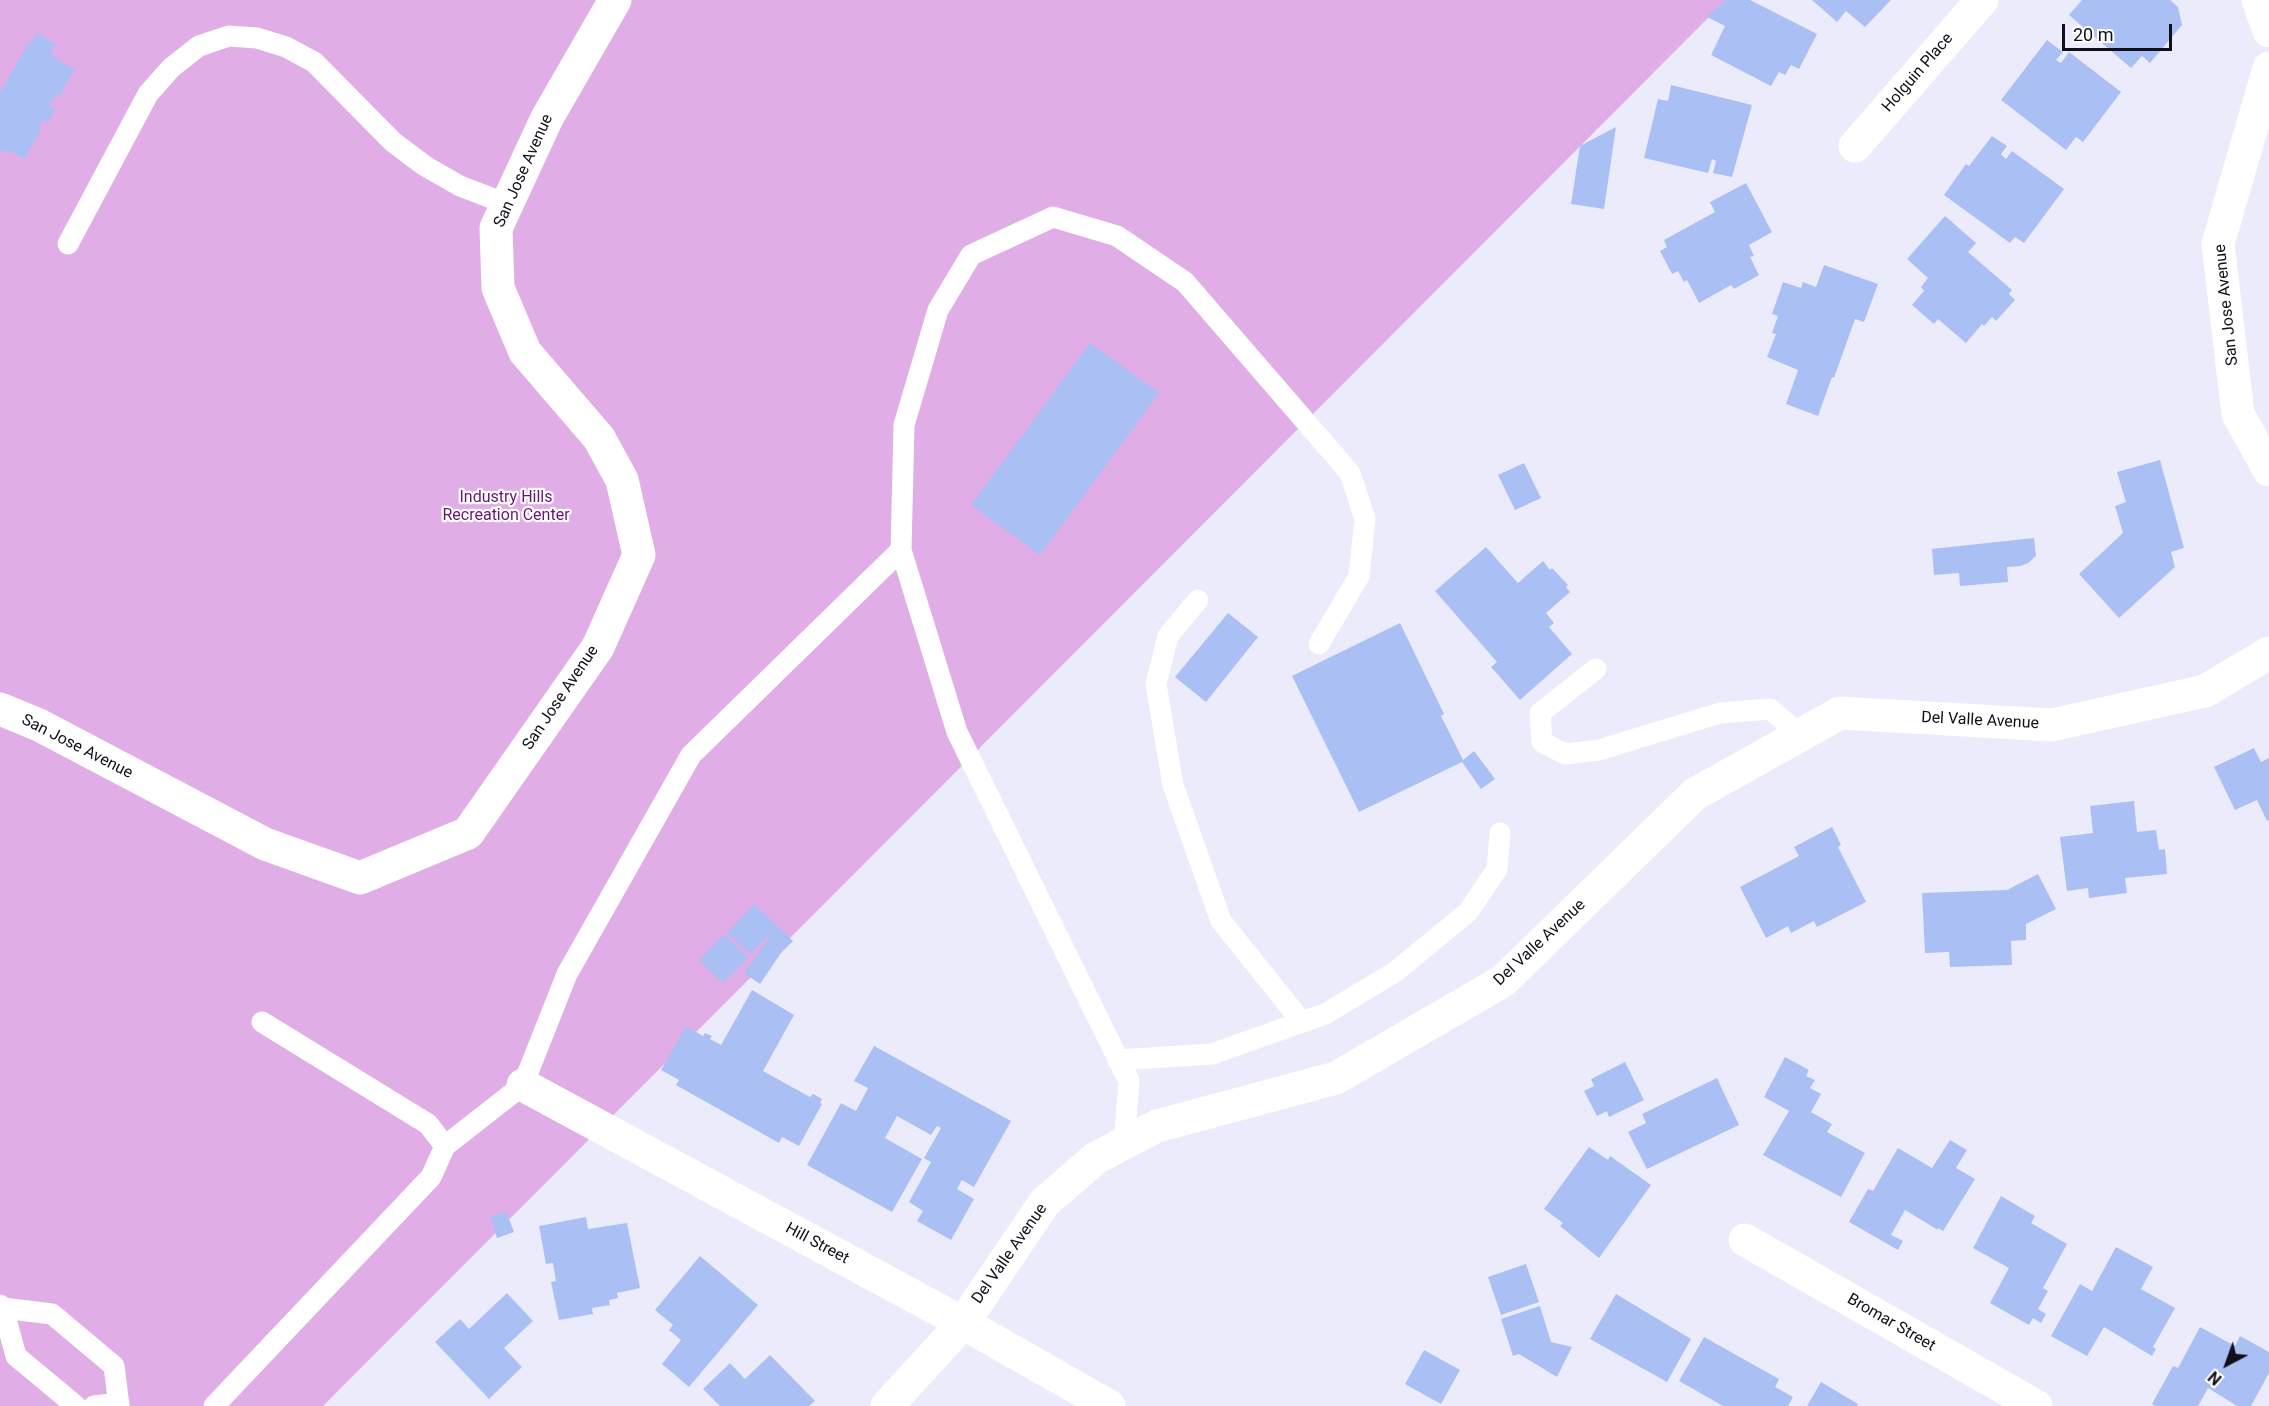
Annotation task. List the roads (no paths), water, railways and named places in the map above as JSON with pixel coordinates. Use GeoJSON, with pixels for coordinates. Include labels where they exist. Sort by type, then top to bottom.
{"type":"FeatureCollection","features":[{"type":"Feature","properties":{"kind":"street","name":"San Jose Avenue"},"geometry":{"type":"LineString","coordinates":[[0,709],[39,725],[265,844],[360,878],[468,833],[598,647],[639,555],[622,480],[599,438],[525,352],[498,288],[496,228],[547,118],[615,0]]}},
{"type":"Feature","properties":{"kind":"street","name":"Holguin Place"},"geometry":{"type":"LineString","coordinates":[[1855,146],[1982,0]]}},
{"type":"Feature","properties":{"kind":"street"},"geometry":{"type":"LineString","coordinates":[[2258,0],[2269,31]]}},
{"type":"Feature","properties":{"kind":"street","name":"San Jose Avenue"},"geometry":{"type":"LineString","coordinates":[[2269,68],[2218,244],[2238,414],[2269,470]]}},
{"type":"Feature","properties":{"kind":"street","name":"Del Valle Avenue"},"geometry":{"type":"LineString","coordinates":[[887,1406],[963,1323],[1045,1202],[1096,1158],[1157,1126],[1336,1078],[1503,981],[1695,794],[1840,713],[2052,725],[2205,691],[2269,653]]}},
{"type":"Feature","properties":{"kind":"street","name":"Hill Street"},"geometry":{"type":"LineString","coordinates":[[522,1085],[963,1323],[1109,1406]]}},
{"type":"Feature","properties":{"kind":"street","name":"Bromar Street"},"geometry":{"type":"LineString","coordinates":[[1745,1240],[2036,1406]]}},
{"type":"Feature","properties":{"kind":"lane"},"geometry":{"type":"LineString","coordinates":[[68,244],[148,94],[171,68],[199,46],[229,36],[257,38],[286,47],[314,62],[393,142],[425,166],[460,186],[507,204]]}},
{"type":"Feature","properties":{"kind":"lane"},"geometry":{"type":"LineString","coordinates":[[1124,1143],[1129,1081],[957,732],[901,550],[904,425],[938,310],[971,255],[1053,217],[1117,236],[1185,282],[1350,473],[1365,519],[1359,576],[1319,644]]}},
{"type":"Feature","properties":{"kind":"lane"},"geometry":{"type":"LineString","coordinates":[[214,1406],[431,1177],[445,1146],[522,1085],[567,974],[691,755],[901,550]]}},
{"type":"Feature","properties":{"kind":"lane"},"geometry":{"type":"LineString","coordinates":[[1198,600],[1168,636],[1156,684],[1173,785],[1221,921],[1302,1022]]}},
{"type":"Feature","properties":{"kind":"lane"},"geometry":{"type":"LineString","coordinates":[[1596,669],[1540,713],[1542,742],[1565,754],[1599,750],[1720,713],[1770,709],[1800,735]]}},
{"type":"Feature","properties":{"kind":"lane"},"geometry":{"type":"LineString","coordinates":[[1118,1060],[1212,1054],[1324,1014],[1395,972],[1468,912],[1497,869],[1500,833]]}},
{"type":"Feature","properties":{"kind":"lane"},"geometry":{"type":"LineString","coordinates":[[262,1022],[428,1124],[445,1146]]}},
{"type":"Feature","properties":{"kind":"lane"},"geometry":{"type":"LineString","coordinates":[[76,1406],[16,1356],[2,1307],[52,1314],[114,1366],[119,1405],[94,1406]]}},
{"type":"Feature","properties":{"kind":"park label","name":"Industry Hills Recreation Center"},"geometry":{"type":"Point","coordinates":[506,507]}}]}
